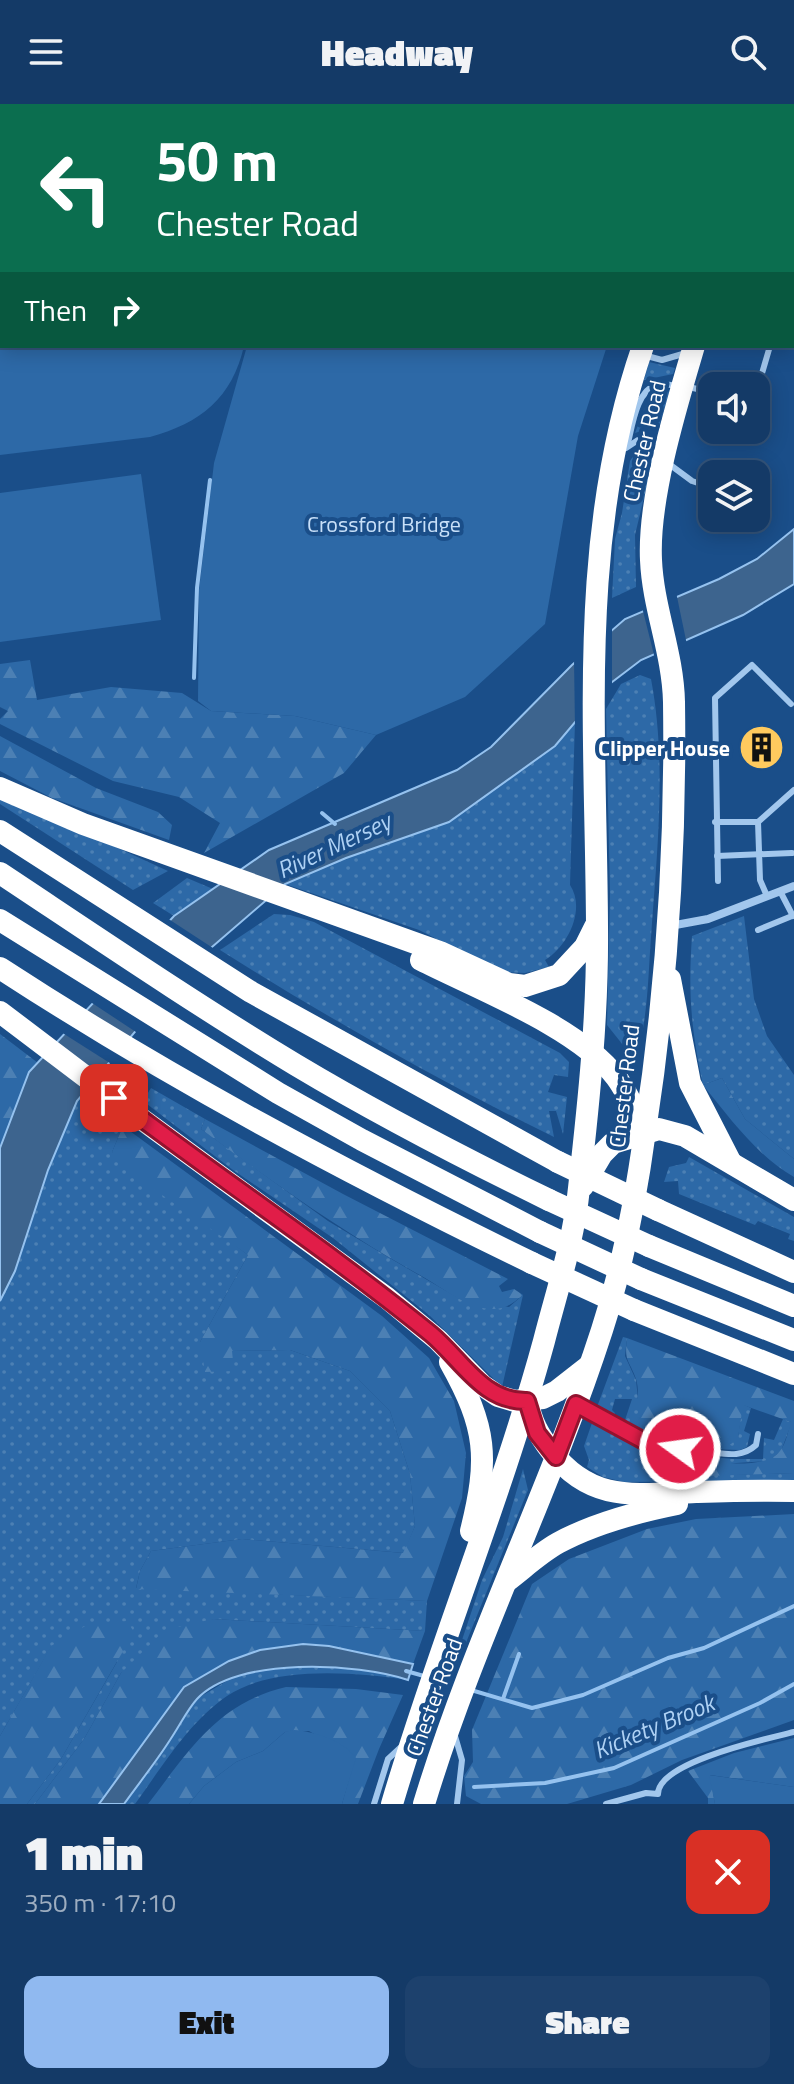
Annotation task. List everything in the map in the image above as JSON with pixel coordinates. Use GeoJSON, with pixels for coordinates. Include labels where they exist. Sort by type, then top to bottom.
{"type":"FeatureCollection","features":[{"type":"Feature","properties":{"kind":"highway","name":"Chester Road"},"geometry":{"type":"LineString","coordinates":[[424,1804],[451,1721],[576,1404],[622,1257],[645,1131],[666,954],[674,816],[671,668],[654,587],[650,544],[666,452],[694,348]]}},
{"type":"Feature","properties":{"kind":"highway","name":"Chester Road"},"geometry":{"type":"LineString","coordinates":[[392,1804],[527,1401],[565,1263],[579,1194],[594,1054],[597,924],[592,682],[595,593],[600,538],[620,424],[641,350]]}},
{"type":"Feature","properties":{"kind":"highway"},"geometry":{"type":"LineString","coordinates":[[0,788],[83,824],[440,952],[509,984],[525,986],[553,978],[572,964],[597,924]]}},
{"type":"Feature","properties":{"kind":"highway"},"geometry":{"type":"LineString","coordinates":[[0,831],[251,992],[558,1162],[794,1272]]}},
{"type":"Feature","properties":{"kind":"highway"},"geometry":{"type":"LineString","coordinates":[[0,873],[222,1019],[381,1113],[549,1200],[649,1246],[794,1306]]}},
{"type":"Feature","properties":{"kind":"highway"},"geometry":{"type":"LineString","coordinates":[[331,913],[560,1031],[594,1054],[616,1077],[645,1131]]}},
{"type":"Feature","properties":{"kind":"highway"},"geometry":{"type":"LineString","coordinates":[[0,920],[196,1044],[362,1140],[540,1232],[641,1279],[794,1340]]}},
{"type":"Feature","properties":{"kind":"highway"},"geometry":{"type":"LineString","coordinates":[[666,954],[692,1089],[731,1162]]}},
{"type":"Feature","properties":{"kind":"highway"},"geometry":{"type":"LineString","coordinates":[[0,968],[167,1072],[391,1194],[634,1310],[794,1374]]}},
{"type":"Feature","properties":{"kind":"highway"},"geometry":{"type":"LineString","coordinates":[[1,1013],[387,1298],[498,1396],[515,1401],[543,1398],[589,1366]]}},
{"type":"Feature","properties":{"kind":"highway"},"geometry":{"type":"LineString","coordinates":[[579,1194],[593,1168],[613,1143],[659,1129],[685,1136],[794,1200]]}},
{"type":"Feature","properties":{"kind":"highway"},"geometry":{"type":"LineString","coordinates":[[438,1340],[477,1417],[483,1454],[482,1480],[442,1649]]}},
{"type":"Feature","properties":{"kind":"highway"},"geometry":{"type":"LineString","coordinates":[[527,1401],[537,1433],[556,1457],[576,1478],[608,1491],[640,1495],[756,1490],[794,1493]]}},
{"type":"Feature","properties":{"kind":"highway"},"geometry":{"type":"LineString","coordinates":[[504,1583],[559,1543],[601,1524],[659,1507],[711,1499],[794,1493]]}},
{"type":"Feature","properties":{"kind":"street"},"geometry":{"type":"LineString","coordinates":[[668,926],[708,919],[794,886]]}},
{"type":"Feature","properties":{"kind":"lane"},"geometry":{"type":"LineString","coordinates":[[518,104],[556,104]]}},
{"type":"Feature","properties":{"kind":"lane"},"geometry":{"type":"LineString","coordinates":[[641,350],[662,360],[694,348]]}},
{"type":"Feature","properties":{"kind":"lane"},"geometry":{"type":"LineString","coordinates":[[762,372],[769,348]]}},
{"type":"Feature","properties":{"kind":"lane"},"geometry":{"type":"LineString","coordinates":[[608,491],[647,390],[656,385],[698,389]]}},
{"type":"Feature","properties":{"kind":"lane"},"geometry":{"type":"LineString","coordinates":[[626,448],[638,440],[666,452],[692,481],[698,483]]}},
{"type":"Feature","properties":{"kind":"lane"},"geometry":{"type":"LineString","coordinates":[[718,881],[715,698],[752,665],[791,704]]}},
{"type":"Feature","properties":{"kind":"lane"},"geometry":{"type":"LineString","coordinates":[[715,822],[758,822],[794,790]]}},
{"type":"Feature","properties":{"kind":"lane"},"geometry":{"type":"LineString","coordinates":[[758,822],[760,880],[767,896]]}},
{"type":"Feature","properties":{"kind":"lane"},"geometry":{"type":"LineString","coordinates":[[717,856],[792,853]]}},
{"type":"Feature","properties":{"kind":"lane"},"geometry":{"type":"LineString","coordinates":[[758,930],[793,916],[780,891]]}},
{"type":"Feature","properties":{"kind":"lane"},"geometry":{"type":"LineString","coordinates":[[576,1404],[644,1441],[680,1449],[736,1455],[749,1452],[756,1445],[758,1434]]}},
{"type":"Feature","properties":{"kind":"lane"},"geometry":{"type":"LineString","coordinates":[[451,1721],[462,1760],[457,1804]]}},
{"type":"Feature","properties":{"kind":"lane"},"geometry":{"type":"LineString","coordinates":[[374,1804],[388,1759],[417,1723]]}},
{"type":"Feature","properties":{"kind":"lane"},"geometry":{"type":"LineString","coordinates":[[662,1804],[658,1786],[663,1779],[684,1766],[734,1748],[794,1732]]}},
{"type":"Feature","properties":{"kind":"lane"},"geometry":{"type":"LineString","coordinates":[[606,1804],[646,1793],[658,1794]]}},
{"type":"Feature","properties":{"kind":"green space"},"geometry":{"type":"Polygon","coordinates":[[[0,348],[243,348],[239,364],[222,394],[212,406],[185,424],[150,437],[0,455],[0,348]]]}},
{"type":"Feature","properties":{"kind":"green space","name":"Crossford Bridge"},"geometry":{"type":"Polygon","coordinates":[[[246,348],[606,348],[578,436],[545,624],[465,697],[376,735],[295,716],[211,711],[198,701],[199,590],[214,463],[246,348]]]}},
{"type":"Feature","properties":{"kind":"green space"},"geometry":{"type":"Polygon","coordinates":[[[649,362],[675,368],[673,374],[644,380],[649,362]]]}},
{"type":"Feature","properties":{"kind":"green space"},"geometry":{"type":"Polygon","coordinates":[[[664,388],[669,392],[658,430],[647,429],[635,433],[649,397],[664,388]]]}},
{"type":"Feature","properties":{"kind":"green space"},"geometry":{"type":"Polygon","coordinates":[[[649,444],[656,447],[635,535],[636,587],[612,598],[615,539],[630,461],[638,449],[649,444]]]}},
{"type":"Feature","properties":{"kind":"green space"},"geometry":{"type":"Polygon","coordinates":[[[141,474],[161,620],[0,642],[0,493],[141,474]]]}},
{"type":"Feature","properties":{"kind":"green space"},"geometry":{"type":"Polygon","coordinates":[[[30,660],[37,700],[111,687],[182,693],[211,711],[295,716],[376,735],[344,773],[204,853],[220,823],[179,797],[113,781],[0,724],[0,719],[8,711],[0,707],[0,664],[30,660]]]}},
{"type":"Feature","properties":{"kind":"green space"},"geometry":{"type":"Polygon","coordinates":[[[640,675],[651,679],[660,775],[647,1000],[635,1060],[607,1025],[610,894],[606,709],[621,684],[640,675]]]}},
{"type":"Feature","properties":{"kind":"green space"},"geometry":{"type":"Polygon","coordinates":[[[575,722],[570,885],[576,905],[575,916],[561,946],[545,960],[549,967],[525,973],[502,972],[419,930],[285,884],[346,858],[449,822],[555,746],[575,722]]]}},
{"type":"Feature","properties":{"kind":"green space"},"geometry":{"type":"Polygon","coordinates":[[[0,736],[96,788],[158,812],[172,825],[169,840],[52,798],[0,771],[0,736]]]}},
{"type":"Feature","properties":{"kind":"green space"},"geometry":{"type":"Polygon","coordinates":[[[0,794],[168,871],[133,890],[0,804],[0,794]]]}},
{"type":"Feature","properties":{"kind":"green space"},"geometry":{"type":"Polygon","coordinates":[[[187,878],[213,889],[174,916],[153,903],[187,878]]]}},
{"type":"Feature","properties":{"kind":"green space"},"geometry":{"type":"Polygon","coordinates":[[[274,914],[314,922],[560,1053],[569,1062],[568,1077],[554,1075],[548,1092],[567,1097],[563,1134],[556,1111],[549,1111],[554,1137],[384,1048],[220,950],[274,914]]]}},
{"type":"Feature","properties":{"kind":"green space"},"geometry":{"type":"Polygon","coordinates":[[[744,916],[754,999],[767,1036],[794,1075],[794,1159],[745,1119],[722,1078],[703,1085],[692,1011],[692,936],[744,916]]]}},
{"type":"Feature","properties":{"kind":"green space"},"geometry":{"type":"Polygon","coordinates":[[[0,1034],[38,1063],[29,1072],[0,1148],[0,1034]]]}},
{"type":"Feature","properties":{"kind":"green space"},"geometry":{"type":"Polygon","coordinates":[[[722,1078],[745,1119],[794,1159],[794,1177],[756,1147],[703,1085],[722,1078]]]}},
{"type":"Feature","properties":{"kind":"green space"},"geometry":{"type":"Polygon","coordinates":[[[151,1088],[205,1119],[201,1129],[328,1221],[460,1299],[509,1307],[523,1295],[502,1387],[429,1315],[333,1238],[233,1170],[143,1101],[151,1088]]]}},
{"type":"Feature","properties":{"kind":"green space"},"geometry":{"type":"Polygon","coordinates":[[[85,1092],[123,1126],[112,1152],[248,1255],[200,1342],[232,1351],[290,1350],[350,1371],[390,1411],[410,1474],[415,1526],[404,1553],[242,1539],[151,1551],[140,1571],[136,1588],[427,1601],[425,1631],[213,1619],[121,1673],[84,1739],[35,1804],[27,1804],[61,1759],[117,1662],[51,1647],[0,1736],[0,1301],[15,1271],[48,1170],[77,1101],[85,1092]]]}},
{"type":"Feature","properties":{"kind":"green space"},"geometry":{"type":"Polygon","coordinates":[[[205,1119],[508,1279],[499,1286],[502,1292],[514,1289],[523,1295],[496,1309],[474,1306],[457,1298],[338,1226],[255,1169],[201,1129],[205,1119]]]}},
{"type":"Feature","properties":{"kind":"green space"},"geometry":{"type":"Polygon","coordinates":[[[123,1126],[382,1316],[429,1358],[454,1401],[466,1453],[462,1498],[427,1601],[136,1589],[140,1571],[151,1551],[242,1539],[403,1553],[415,1526],[410,1474],[390,1411],[350,1371],[290,1350],[232,1351],[234,1371],[205,1372],[200,1342],[248,1255],[122,1167],[112,1152],[123,1126]]]}},
{"type":"Feature","properties":{"kind":"green space"},"geometry":{"type":"Polygon","coordinates":[[[689,1157],[794,1217],[794,1241],[788,1239],[790,1234],[758,1221],[755,1225],[679,1194],[678,1181],[664,1182],[669,1167],[686,1163],[689,1157]]]}},
{"type":"Feature","properties":{"kind":"green space"},"geometry":{"type":"Polygon","coordinates":[[[623,1337],[627,1338],[625,1356],[636,1380],[640,1419],[738,1438],[742,1404],[751,1408],[744,1431],[750,1434],[747,1447],[740,1450],[698,1447],[632,1429],[633,1425],[625,1420],[632,1399],[615,1399],[613,1418],[597,1407],[623,1337]]]}},
{"type":"Feature","properties":{"kind":"green space"},"geometry":{"type":"Polygon","coordinates":[[[627,1338],[794,1401],[794,1473],[652,1478],[646,1473],[653,1461],[740,1464],[771,1458],[782,1448],[791,1422],[743,1405],[738,1438],[731,1444],[680,1439],[653,1431],[639,1417],[637,1384],[627,1357],[627,1338]]]}},
{"type":"Feature","properties":{"kind":"green space"},"geometry":{"type":"Polygon","coordinates":[[[783,1419],[792,1422],[781,1451],[769,1461],[736,1463],[653,1477],[794,1473],[794,1480],[624,1482],[603,1477],[587,1467],[589,1460],[584,1446],[592,1423],[645,1450],[763,1459],[764,1438],[774,1440],[783,1419]]]}},
{"type":"Feature","properties":{"kind":"green space"},"geometry":{"type":"Polygon","coordinates":[[[523,1469],[528,1490],[461,1655],[459,1649],[482,1580],[503,1537],[523,1469]]]}},
{"type":"Feature","properties":{"kind":"green space"},"geometry":{"type":"Polygon","coordinates":[[[794,1514],[794,1720],[682,1760],[631,1785],[567,1804],[481,1804],[466,1796],[464,1776],[473,1762],[472,1730],[532,1584],[569,1559],[647,1529],[696,1519],[794,1514]]]}},
{"type":"Feature","properties":{"kind":"green space"},"geometry":{"type":"Polygon","coordinates":[[[213,1619],[425,1631],[413,1664],[329,1646],[303,1644],[229,1661],[129,1766],[99,1804],[35,1804],[84,1739],[121,1673],[165,1630],[213,1619]]]}},
{"type":"Feature","properties":{"kind":"green space"},"geometry":{"type":"Polygon","coordinates":[[[127,1621],[134,1632],[61,1759],[27,1804],[0,1804],[0,1736],[51,1646],[87,1625],[127,1621]]]}},
{"type":"Feature","properties":{"kind":"green space"},"geometry":{"type":"Polygon","coordinates":[[[278,1667],[360,1670],[408,1680],[315,1673],[267,1679],[246,1686],[227,1696],[200,1719],[176,1746],[135,1804],[124,1804],[198,1698],[232,1678],[278,1667]]]}},
{"type":"Feature","properties":{"kind":"green space"},"geometry":{"type":"Polygon","coordinates":[[[286,1687],[356,1689],[403,1695],[358,1804],[342,1804],[355,1758],[309,1731],[285,1732],[263,1751],[236,1762],[204,1786],[189,1804],[148,1804],[191,1748],[223,1717],[262,1694],[286,1687]]]}},
{"type":"Feature","properties":{"kind":"green space"},"geometry":{"type":"Polygon","coordinates":[[[294,1730],[328,1738],[356,1758],[342,1804],[189,1804],[204,1786],[236,1762],[263,1751],[285,1732],[294,1730]]]}},
{"type":"Feature","properties":{"kind":"green space"},"geometry":{"type":"Polygon","coordinates":[[[794,1738],[794,1787],[710,1775],[715,1804],[708,1804],[708,1798],[688,1771],[734,1753],[794,1738]]]}},
{"type":"Feature","properties":{"kind":"green space"},"geometry":{"type":"Polygon","coordinates":[[[709,1775],[794,1787],[794,1804],[715,1804],[709,1775]]]}},
{"type":"Feature","properties":{"kind":"water","name":"River Mersey"},"geometry":{"type":"Polygon","coordinates":[[[794,529],[794,584],[743,615],[641,660],[603,689],[555,746],[449,822],[346,858],[285,884],[190,966],[77,1101],[48,1170],[15,1271],[0,1301],[0,1148],[29,1072],[174,916],[269,850],[457,770],[491,747],[572,665],[625,619],[719,579],[757,559],[794,529]]]}},
{"type":"Feature","properties":{"kind":"water"},"geometry":{"type":"Polygon","coordinates":[[[303,1644],[329,1646],[413,1664],[408,1680],[360,1670],[299,1667],[240,1676],[216,1685],[193,1703],[124,1804],[99,1804],[184,1687],[229,1661],[260,1650],[303,1644]]]}},
{"type":"Feature","properties":{"kind":"pier"},"geometry":{"type":"Polygon","coordinates":[[[676,592],[687,645],[655,659],[642,607],[676,592]]]}},
{"type":"Feature","properties":{"kind":"pier"},"geometry":{"type":"Polygon","coordinates":[[[612,625],[612,687],[575,728],[574,658],[612,625]]]}},
{"type":"Feature","properties":{"kind":"pier"},"geometry":{"type":"Polygon","coordinates":[[[167,918],[216,950],[193,969],[139,1034],[89,1001],[167,918]]]}},
{"type":"Feature","properties":{"kind":"pier"},"geometry":{"type":"Polygon","coordinates":[[[81,1010],[133,1041],[113,1065],[61,1032],[81,1010]]]}},
{"type":"Feature","properties":{"kind":"waterway"},"geometry":{"type":"LineString","coordinates":[[194,678],[197,588],[210,480]]}},
{"type":"Feature","properties":{"kind":"waterway","name":"River Mersey"},"geometry":{"type":"LineString","coordinates":[[322,813],[335,824]]}},
{"type":"Feature","properties":{"kind":"waterway"},"geometry":{"type":"LineString","coordinates":[[471,1690],[532,1708],[583,1695],[668,1658],[704,1648],[794,1606]]}},
{"type":"Feature","properties":{"kind":"waterway"},"geometry":{"type":"LineString","coordinates":[[503,1699],[519,1654]]}},
{"type":"Feature","properties":{"kind":"waterway"},"geometry":{"type":"LineString","coordinates":[[406,1671],[424,1676]]}},
{"type":"Feature","properties":{"kind":"waterway","name":"Kickety Brook"},"geometry":{"type":"LineString","coordinates":[[474,1787],[545,1783],[614,1768],[760,1703],[794,1684]]}},
{"type":"Feature","properties":{"kind":"place","name":"Clipper House"},"geometry":{"type":"Point","coordinates":[761,748]}},
{"type":"Feature","properties":{"kind":"route"},"geometry":{"type":"LineString","coordinates":[[114,1098],[387,1298],[438,1340],[482,1385],[503,1398],[527,1401],[537,1433],[556,1457],[576,1404],[644,1441],[680,1449]]}}]}
